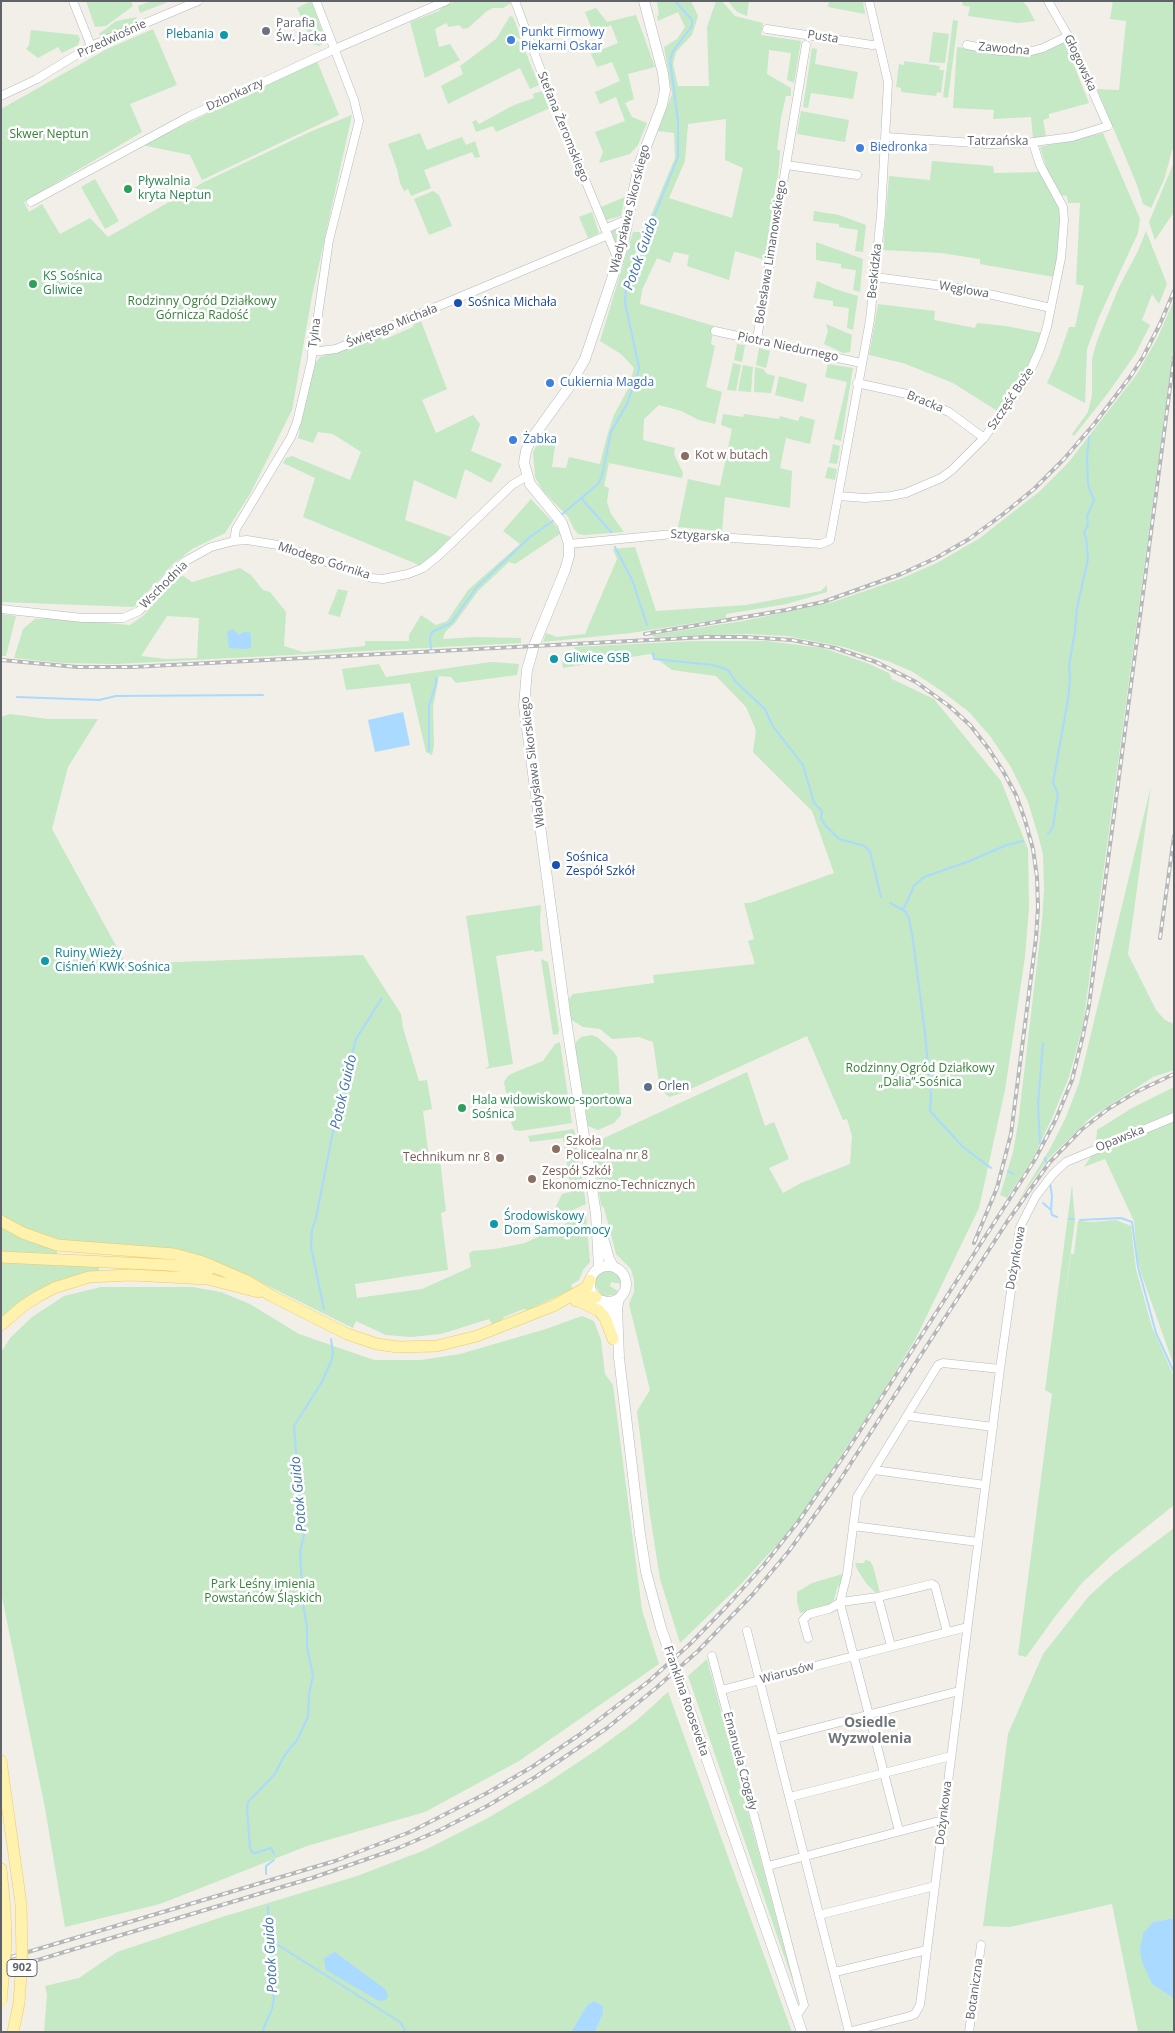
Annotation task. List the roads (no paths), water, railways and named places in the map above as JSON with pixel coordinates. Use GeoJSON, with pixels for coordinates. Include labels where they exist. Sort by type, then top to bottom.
{"type":"FeatureCollection","features":[{"type":"Feature","properties":{"kind":"main road"},"geometry":{"type":"LineString","coordinates":[[1,1221],[23,1234],[57,1245],[174,1254],[203,1262],[247,1281],[336,1329],[360,1339],[387,1346],[410,1348],[437,1346],[464,1340],[553,1306],[587,1287],[590,1280]]}},
{"type":"Feature","properties":{"kind":"main road"},"geometry":{"type":"LineString","coordinates":[[1,1257],[169,1265],[225,1272]]}},
{"type":"Feature","properties":{"kind":"main road"},"geometry":{"type":"LineString","coordinates":[[1,1325],[23,1306],[54,1288],[89,1277],[109,1275],[208,1279],[272,1296]]}},
{"type":"Feature","properties":{"kind":"main road"},"geometry":{"type":"LineString","coordinates":[[553,1306],[579,1301],[591,1296],[600,1299]]}},
{"type":"Feature","properties":{"kind":"main road"},"geometry":{"type":"LineString","coordinates":[[579,1301],[599,1311],[605,1318],[613,1339]]}},
{"type":"Feature","properties":{"kind":"main road","name":"902"},"geometry":{"type":"LineString","coordinates":[[1,1761],[22,1904],[22,1960],[13,2032]]}},
{"type":"Feature","properties":{"kind":"main road","name":"902"},"geometry":{"type":"LineString","coordinates":[[1,1869],[6,1944],[1,2002]]}},
{"type":"Feature","properties":{"kind":"street"},"geometry":{"type":"LineString","coordinates":[[73,1],[91,46]]}},
{"type":"Feature","properties":{"kind":"street","name":"Przedwiośnie"},"geometry":{"type":"LineString","coordinates":[[1,96],[36,79],[91,46],[198,1]]}},
{"type":"Feature","properties":{"kind":"street"},"geometry":{"type":"LineString","coordinates":[[316,1],[335,49]]}},
{"type":"Feature","properties":{"kind":"street","name":"Dzionkarzy"},"geometry":{"type":"LineString","coordinates":[[31,202],[190,116],[335,49],[446,1]]}},
{"type":"Feature","properties":{"kind":"street","name":"Stefana Żeromskiego"},"geometry":{"type":"LineString","coordinates":[[516,1],[550,95],[607,232]]}},
{"type":"Feature","properties":{"kind":"street","name":"Władysława Sikorskiego"},"geometry":{"type":"LineString","coordinates":[[599,1268],[596,1214],[566,1020],[524,706],[527,670],[534,646],[565,570],[569,556],[569,544],[562,523],[536,493],[527,476],[524,463],[526,450],[530,442],[569,387],[585,359],[618,260],[639,165],[662,105],[665,90],[661,64],[644,1]]}},
{"type":"Feature","properties":{"kind":"street","name":"Beskidzka"},"geometry":{"type":"LineString","coordinates":[[830,540],[857,383],[869,326],[875,277],[886,137],[888,82],[869,1]]}},
{"type":"Feature","properties":{"kind":"street","name":"Głogowska"},"geometry":{"type":"LineString","coordinates":[[1048,1],[1068,36],[1108,126]]}},
{"type":"Feature","properties":{"kind":"street","name":"Pusta"},"geometry":{"type":"LineString","coordinates":[[767,29],[872,45],[879,44]]}},
{"type":"Feature","properties":{"kind":"street","name":"Zawodna"},"geometry":{"type":"LineString","coordinates":[[967,45],[999,51],[1028,52],[1043,48],[1068,36]]}},
{"type":"Feature","properties":{"kind":"street","name":"Bolesława Limanowskiego"},"geometry":{"type":"LineString","coordinates":[[757,339],[806,45]]}},
{"type":"Feature","properties":{"kind":"street","name":"Tylna"},"geometry":{"type":"LineString","coordinates":[[234,541],[236,529],[294,431],[312,352],[328,240],[358,128],[358,111],[335,49]]}},
{"type":"Feature","properties":{"kind":"street","name":"Tatrzańska"},"geometry":{"type":"LineString","coordinates":[[886,137],[989,144],[1033,143],[1072,136],[1108,126]]}},
{"type":"Feature","properties":{"kind":"street","name":"Szczęść Boże"},"geometry":{"type":"LineString","coordinates":[[838,496],[865,498],[891,496],[906,493],[932,483],[952,470],[984,438],[1027,378],[1040,349],[1051,308],[1061,258],[1064,212],[1040,165],[1033,143]]}},
{"type":"Feature","properties":{"kind":"street","name":"Bolesława Limanowskiego"},"geometry":{"type":"LineString","coordinates":[[786,165],[857,176]]}},
{"type":"Feature","properties":{"kind":"street"},"geometry":{"type":"LineString","coordinates":[[618,260],[607,232],[628,219]]}},
{"type":"Feature","properties":{"kind":"street","name":"Świętego Michała"},"geometry":{"type":"LineString","coordinates":[[312,352],[336,349],[607,232]]}},
{"type":"Feature","properties":{"kind":"street","name":"Węglowa"},"geometry":{"type":"LineString","coordinates":[[875,277],[966,289],[1051,308]]}},
{"type":"Feature","properties":{"kind":"street","name":"Piotra Niedurnego"},"geometry":{"type":"LineString","coordinates":[[715,331],[861,363]]}},
{"type":"Feature","properties":{"kind":"street","name":"Bracka"},"geometry":{"type":"LineString","coordinates":[[857,383],[907,394],[949,412],[984,438]]}},
{"type":"Feature","properties":{"kind":"street","name":"Młodego Górnika"},"geometry":{"type":"LineString","coordinates":[[234,541],[260,542],[284,547],[372,578],[397,577],[416,572],[430,563],[512,485],[527,476]]}},
{"type":"Feature","properties":{"kind":"street","name":"Sztygarska"},"geometry":{"type":"LineString","coordinates":[[569,544],[673,534],[821,544],[830,540]]}},
{"type":"Feature","properties":{"kind":"street","name":"Wschodnia"},"geometry":{"type":"LineString","coordinates":[[1,609],[82,618],[123,618],[146,605],[167,578],[184,562],[211,547],[234,541]]}},
{"type":"Feature","properties":{"kind":"street","name":"Opawska"},"geometry":{"type":"LineString","coordinates":[[1066,1162],[1174,1117]]}},
{"type":"Feature","properties":{"kind":"street","name":"Dożynkowa"},"geometry":{"type":"LineString","coordinates":[[849,2032],[915,2014],[920,2005],[992,1427],[1020,1227],[1030,1206],[1044,1184],[1066,1162]]}},
{"type":"Feature","properties":{"kind":"street","name":"Władysława Sikorskiego"},"geometry":{"type":"LineString","coordinates":[[596,1214],[609,1259],[613,1266]]}},
{"type":"Feature","properties":{"kind":"street"},"geometry":{"type":"LineString","coordinates":[[608,1265],[613,1266],[622,1272],[627,1283],[625,1292],[619,1298],[609,1302],[600,1299],[591,1288],[590,1280],[599,1268],[608,1265]]}},
{"type":"Feature","properties":{"kind":"street","name":"Franklina Roosevelta"},"geometry":{"type":"LineString","coordinates":[[619,1298],[617,1308],[619,1358],[646,1572],[661,1628],[802,2032]]}},
{"type":"Feature","properties":{"kind":"street","name":"Franklina Roosevelta"},"geometry":{"type":"LineString","coordinates":[[600,1299],[608,1309],[613,1339],[619,1358]]}},
{"type":"Feature","properties":{"kind":"street"},"geometry":{"type":"LineString","coordinates":[[899,1831],[853,1656],[841,1602],[847,1574],[857,1498],[938,1365],[1000,1369]]}},
{"type":"Feature","properties":{"kind":"street"},"geometry":{"type":"LineString","coordinates":[[908,1416],[992,1427]]}},
{"type":"Feature","properties":{"kind":"street"},"geometry":{"type":"LineString","coordinates":[[874,1470],[985,1485]]}},
{"type":"Feature","properties":{"kind":"street"},"geometry":{"type":"LineString","coordinates":[[853,1526],[978,1542]]}},
{"type":"Feature","properties":{"kind":"street"},"geometry":{"type":"LineString","coordinates":[[808,1638],[803,1620],[806,1617],[841,1602],[878,1597],[932,1584],[935,1586],[947,1632]]}},
{"type":"Feature","properties":{"kind":"street"},"geometry":{"type":"LineString","coordinates":[[878,1597],[891,1646]]}},
{"type":"Feature","properties":{"kind":"street","name":"Wiarusów"},"geometry":{"type":"LineString","coordinates":[[721,1690],[967,1627]]}},
{"type":"Feature","properties":{"kind":"street"},"geometry":{"type":"LineString","coordinates":[[747,1632],[849,2032]]}},
{"type":"Feature","properties":{"kind":"street","name":"Emanuela Czogały"},"geometry":{"type":"LineString","coordinates":[[712,1656],[804,2005],[797,2015]]}},
{"type":"Feature","properties":{"kind":"street"},"geometry":{"type":"LineString","coordinates":[[775,1739],[959,1691]]}},
{"type":"Feature","properties":{"kind":"street"},"geometry":{"type":"LineString","coordinates":[[790,1797],[950,1756]]}},
{"type":"Feature","properties":{"kind":"street"},"geometry":{"type":"LineString","coordinates":[[768,1866],[943,1820]]}},
{"type":"Feature","properties":{"kind":"street"},"geometry":{"type":"LineString","coordinates":[[820,1914],[934,1886]]}},
{"type":"Feature","properties":{"kind":"street","name":"Botaniczna"},"geometry":{"type":"LineString","coordinates":[[969,2032],[981,1945]]}},
{"type":"Feature","properties":{"kind":"street"},"geometry":{"type":"LineString","coordinates":[[835,1972],[927,1950]]}},
{"type":"Feature","properties":{"kind":"water"},"geometry":{"type":"Polygon","coordinates":[[[233,629],[239,635],[244,632],[251,634],[251,647],[248,649],[229,648],[227,632],[233,629]]]}},
{"type":"Feature","properties":{"kind":"water"},"geometry":{"type":"Polygon","coordinates":[[[403,712],[410,745],[375,752],[368,720],[403,712]]]}},
{"type":"Feature","properties":{"kind":"water"},"geometry":{"type":"Polygon","coordinates":[[[1174,1918],[1174,1999],[1152,1984],[1142,1962],[1140,1949],[1143,1934],[1153,1922],[1174,1918]]]}},
{"type":"Feature","properties":{"kind":"water"},"geometry":{"type":"Polygon","coordinates":[[[335,1952],[385,1989],[388,1995],[386,2000],[379,2001],[326,1970],[324,1958],[335,1952]]]}},
{"type":"Feature","properties":{"kind":"water"},"geometry":{"type":"Polygon","coordinates":[[[594,2001],[603,2006],[603,2014],[595,2032],[571,2032],[587,2005],[594,2001]]]}},
{"type":"Feature","properties":{"kind":"waterway","name":"Potok Guido"},"geometry":{"type":"LineString","coordinates":[[560,516],[598,484],[602,476],[611,432],[627,404],[638,373],[639,367],[625,303],[626,286],[678,157],[678,121],[670,60],[673,51],[692,26],[692,20],[675,1]]}},
{"type":"Feature","properties":{"kind":"waterway"},"geometry":{"type":"LineString","coordinates":[[1048,834],[1053,827],[1058,794],[1053,783],[1068,699],[1069,666],[1077,608],[1088,559],[1084,533],[1088,524],[1087,516],[1094,500],[1088,485],[1087,457],[1089,437]]}},
{"type":"Feature","properties":{"kind":"waterway"},"geometry":{"type":"LineString","coordinates":[[581,498],[611,532]]}},
{"type":"Feature","properties":{"kind":"waterway","name":"Potok Guido"},"geometry":{"type":"LineString","coordinates":[[431,649],[430,638],[432,632],[451,623],[476,588],[530,537],[554,520]]}},
{"type":"Feature","properties":{"kind":"waterway"},"geometry":{"type":"LineString","coordinates":[[615,547],[633,582],[647,625]]}},
{"type":"Feature","properties":{"kind":"waterway"},"geometry":{"type":"LineString","coordinates":[[653,653],[654,659],[713,665],[728,670],[735,681],[765,709],[772,725],[803,765],[814,803],[822,811],[821,818],[825,825],[839,839],[865,846],[870,852],[881,897]]}},
{"type":"Feature","properties":{"kind":"waterway","name":"Potok Guido"},"geometry":{"type":"LineString","coordinates":[[429,751],[429,705],[436,684],[436,678]]}},
{"type":"Feature","properties":{"kind":"waterway"},"geometry":{"type":"LineString","coordinates":[[17,697],[99,700],[116,696],[263,695]]}},
{"type":"Feature","properties":{"kind":"waterway"},"geometry":{"type":"LineString","coordinates":[[902,909],[914,886],[924,877],[1007,845],[1023,841]]}},
{"type":"Feature","properties":{"kind":"waterway"},"geometry":{"type":"LineString","coordinates":[[890,903],[905,911],[909,918],[925,1034],[931,1096],[930,1111],[963,1147],[991,1168]]}},
{"type":"Feature","properties":{"kind":"waterway","name":"Potok Guido"},"geometry":{"type":"LineString","coordinates":[[324,1309],[311,1247],[312,1230],[337,1111],[356,1039],[382,998]]}},
{"type":"Feature","properties":{"kind":"waterway"},"geometry":{"type":"LineString","coordinates":[[1040,1143],[1038,1104],[1043,1043]]}},
{"type":"Feature","properties":{"kind":"waterway"},"geometry":{"type":"LineString","coordinates":[[1045,1158],[1046,1162]]}},
{"type":"Feature","properties":{"kind":"waterway"},"geometry":{"type":"LineString","coordinates":[[1008,1171],[1013,1174]]}},
{"type":"Feature","properties":{"kind":"waterway"},"geometry":{"type":"LineString","coordinates":[[1050,1183],[1052,1215],[1057,1217]]}},
{"type":"Feature","properties":{"kind":"waterway"},"geometry":{"type":"LineString","coordinates":[[1043,1203],[1051,1210]]}},
{"type":"Feature","properties":{"kind":"waterway"},"geometry":{"type":"LineString","coordinates":[[1080,1220],[1121,1218],[1132,1222],[1138,1267],[1156,1333],[1174,1372]]}},
{"type":"Feature","properties":{"kind":"waterway"},"geometry":{"type":"LineString","coordinates":[[1069,1219],[1074,1219]]}},
{"type":"Feature","properties":{"kind":"waterway","name":"Potok Guido"},"geometry":{"type":"LineString","coordinates":[[274,1854],[271,1848],[255,1853],[252,1852],[250,1848],[247,1808],[248,1802],[275,1774],[284,1756],[297,1740],[308,1717],[309,1694],[313,1675],[307,1648],[307,1627],[303,1604],[300,1552],[304,1535],[299,1518],[294,1426],[322,1382],[332,1359],[331,1339]]}},
{"type":"Feature","properties":{"kind":"waterway","name":"Potok Guido"},"geometry":{"type":"LineString","coordinates":[[266,1874],[266,1866],[274,1860]]}},
{"type":"Feature","properties":{"kind":"waterway","name":"Potok Guido"},"geometry":{"type":"LineString","coordinates":[[262,2032],[272,2009],[274,1999],[270,1978],[268,1906]]}},
{"type":"Feature","properties":{"kind":"waterway"},"geometry":{"type":"LineString","coordinates":[[270,1940],[400,2022],[406,2032]]}},
{"type":"Feature","properties":{"kind":"railway"},"geometry":{"type":"LineString","coordinates":[[645,634],[823,602],[901,574],[936,558],[969,539],[1034,489],[1064,459],[1095,423],[1143,357],[1174,291]]}},
{"type":"Feature","properties":{"kind":"railway"},"geometry":{"type":"LineString","coordinates":[[1,1960],[335,1861],[410,1832],[487,1793],[532,1767],[579,1735],[649,1681],[691,1643],[727,1606],[763,1566],[798,1522],[845,1454],[1034,1161],[1056,1119],[1072,1080],[1089,1005],[1174,357]]}},
{"type":"Feature","properties":{"kind":"railway"},"geometry":{"type":"LineString","coordinates":[[1,660],[77,667],[132,667],[707,637],[745,637],[792,640],[835,648],[876,662],[916,682],[949,706],[970,725],[1003,771],[1016,795],[1025,820],[1033,849],[1037,877],[1036,938],[1011,1134],[997,1188],[974,1243]]}},
{"type":"Feature","properties":{"kind":"railway"},"geometry":{"type":"LineString","coordinates":[[1160,938],[1174,836]]}},
{"type":"Feature","properties":{"kind":"railway"},"geometry":{"type":"LineString","coordinates":[[1,1971],[312,1878],[396,1849],[440,1830],[489,1805],[537,1776],[607,1728],[698,1651],[753,1594],[789,1551],[838,1483],[1007,1222],[1049,1163],[1081,1130],[1108,1109],[1136,1092],[1174,1074]]}},
{"type":"Feature","properties":{"kind":"place","name":"Parafia Św. Jacka"},"geometry":{"type":"Point","coordinates":[266,31]}},
{"type":"Feature","properties":{"kind":"place","name":"Plebania"},"geometry":{"type":"Point","coordinates":[224,35]}},
{"type":"Feature","properties":{"kind":"place","name":"Punkt Firmowy Piekarni Oskar"},"geometry":{"type":"Point","coordinates":[511,40]}},
{"type":"Feature","properties":{"kind":"place","name":"Biedronka"},"geometry":{"type":"Point","coordinates":[860,148]}},
{"type":"Feature","properties":{"kind":"place","name":"Pływalnia kryta Neptun"},"geometry":{"type":"Point","coordinates":[128,189]}},
{"type":"Feature","properties":{"kind":"place","name":"KS Sośnica Gliwice"},"geometry":{"type":"Point","coordinates":[33,284]}},
{"type":"Feature","properties":{"kind":"place","name":"Sośnica Michała"},"geometry":{"type":"Point","coordinates":[458,303]}},
{"type":"Feature","properties":{"kind":"place","name":"Cukiernia Magda"},"geometry":{"type":"Point","coordinates":[550,383]}},
{"type":"Feature","properties":{"kind":"place","name":"Żabka"},"geometry":{"type":"Point","coordinates":[513,440]}},
{"type":"Feature","properties":{"kind":"place","name":"Kot w butach"},"geometry":{"type":"Point","coordinates":[685,456]}},
{"type":"Feature","properties":{"kind":"place","name":"Gliwice GSB"},"geometry":{"type":"Point","coordinates":[554,659]}},
{"type":"Feature","properties":{"kind":"place","name":"Sośnica Zespół Szkół"},"geometry":{"type":"Point","coordinates":[556,865]}},
{"type":"Feature","properties":{"kind":"place","name":"Ruiny Wieży Ciśnień KWK Sośnica"},"geometry":{"type":"Point","coordinates":[45,961]}},
{"type":"Feature","properties":{"kind":"place","name":"Orlen"},"geometry":{"type":"Point","coordinates":[648,1087]}},
{"type":"Feature","properties":{"kind":"place","name":"Hala widowiskowo-sportowa Sośnica"},"geometry":{"type":"Point","coordinates":[462,1108]}},
{"type":"Feature","properties":{"kind":"place","name":"Szkoła Policealna nr 8"},"geometry":{"type":"Point","coordinates":[556,1149]}},
{"type":"Feature","properties":{"kind":"place","name":"Technikum nr 8"},"geometry":{"type":"Point","coordinates":[500,1158]}},
{"type":"Feature","properties":{"kind":"place","name":"Zespół Szkół Ekonomiczno-Technicznych"},"geometry":{"type":"Point","coordinates":[532,1179]}},
{"type":"Feature","properties":{"kind":"place","name":"Środowiskowy Dom Samopomocy"},"geometry":{"type":"Point","coordinates":[494,1224]}},
{"type":"Feature","properties":{"kind":"district","name":"Osiedle Wyzwolenia"},"geometry":{"type":"Point","coordinates":[870,1732]}},
{"type":"Feature","properties":{"kind":"park label","name":"Skwer Neptun"},"geometry":{"type":"Point","coordinates":[49,135]}},
{"type":"Feature","properties":{"kind":"park label","name":"Rodzinny Ogród Działkowy Górnicza Radość"},"geometry":{"type":"Point","coordinates":[202,309]}},
{"type":"Feature","properties":{"kind":"park label","name":"Rodzinny Ogród Działkowy „Dalia”-Sośnica"},"geometry":{"type":"Point","coordinates":[920,1076]}},
{"type":"Feature","properties":{"kind":"park label","name":"Park Leśny imienia Powstańców Śląskich"},"geometry":{"type":"Point","coordinates":[263,1592]}}]}
